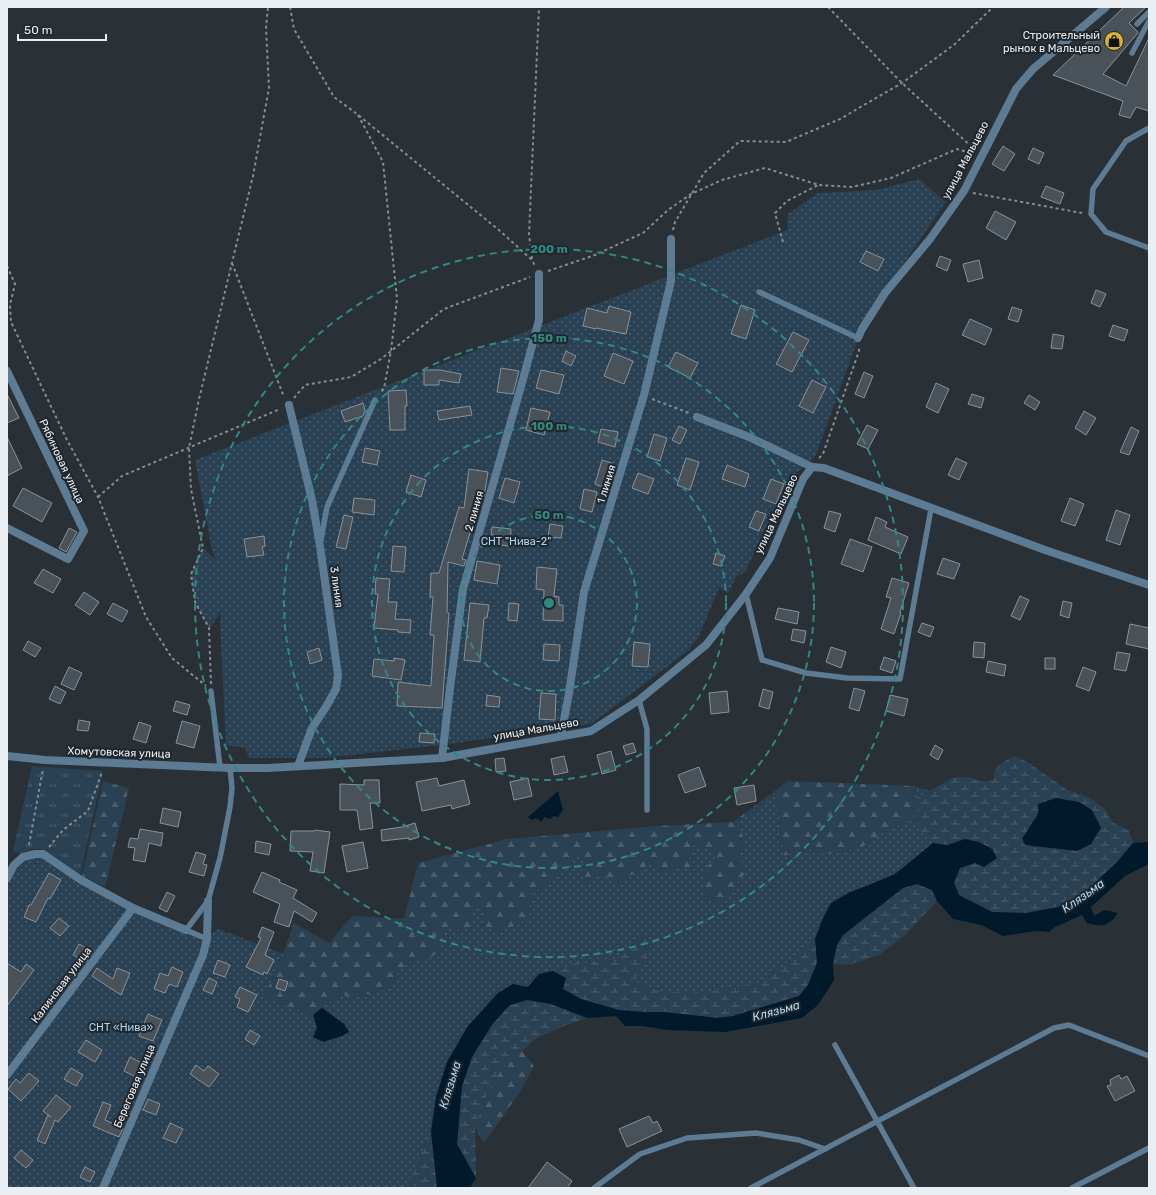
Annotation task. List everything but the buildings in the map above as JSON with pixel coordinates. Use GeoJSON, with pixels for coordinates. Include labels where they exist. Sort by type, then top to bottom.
{"type":"FeatureCollection","features":[{"type":"Feature","properties":{"kind":"street","name":"улица Мальцево"},"geometry":{"type":"LineString","coordinates":[[858,338],[862,329],[885,293],[930,239],[964,191],[1016,89],[1033,69],[1106,7]]}},
{"type":"Feature","properties":{"kind":"street","name":"1 линия"},"geometry":{"type":"LineString","coordinates":[[561,736],[569,694],[584,592],[644,395],[670,281],[671,239]]}},
{"type":"Feature","properties":{"kind":"street","name":"2 линия"},"geometry":{"type":"LineString","coordinates":[[442,758],[464,589],[539,320],[539,274]]}},
{"type":"Feature","properties":{"kind":"street","name":"Рябиновая улица"},"geometry":{"type":"LineString","coordinates":[[7,370],[84,531],[68,559],[7,528]]}},
{"type":"Feature","properties":{"kind":"street","name":"3 линия"},"geometry":{"type":"LineString","coordinates":[[289,405],[312,500],[338,675],[336,689],[312,728],[298,766]]}},
{"type":"Feature","properties":{"kind":"street","name":"улица Мальцево"},"geometry":{"type":"LineString","coordinates":[[697,417],[749,437],[812,467],[824,468],[931,509],[1149,585]]}},
{"type":"Feature","properties":{"kind":"street","name":"улица Мальцево"},"geometry":{"type":"LineString","coordinates":[[230,768],[298,766],[442,758],[591,731],[639,700],[706,645],[746,594],[770,558],[803,479],[812,467]]}},
{"type":"Feature","properties":{"kind":"street","name":"Хомутовская улица"},"geometry":{"type":"LineString","coordinates":[[7,756],[45,760],[230,768]]}},
{"type":"Feature","properties":{"kind":"street"},"geometry":{"type":"LineString","coordinates":[[7,878],[14,866],[23,857],[34,854],[43,854],[81,880],[133,908],[186,930]]}},
{"type":"Feature","properties":{"kind":"street","name":"Береговая улица"},"geometry":{"type":"LineString","coordinates":[[103,1188],[203,955],[206,939],[208,901]]}},
{"type":"Feature","properties":{"kind":"street","name":"Калиновая улица"},"geometry":{"type":"LineString","coordinates":[[7,1076],[133,908]]}},
{"type":"Feature","properties":{"kind":"lane"},"geometry":{"type":"LineString","coordinates":[[1137,24],[1149,12]]}},
{"type":"Feature","properties":{"kind":"lane"},"geometry":{"type":"LineString","coordinates":[[1132,53],[1149,21]]}},
{"type":"Feature","properties":{"kind":"lane"},"geometry":{"type":"LineString","coordinates":[[1149,128],[1126,141],[1097,183],[1093,189],[1091,214],[1106,232],[1149,248]]}},
{"type":"Feature","properties":{"kind":"lane"},"geometry":{"type":"LineString","coordinates":[[758,292],[858,338]]}},
{"type":"Feature","properties":{"kind":"lane"},"geometry":{"type":"LineString","coordinates":[[320,546],[326,507],[375,400]]}},
{"type":"Feature","properties":{"kind":"lane"},"geometry":{"type":"LineString","coordinates":[[746,594],[762,660],[806,673],[820,675],[846,678],[900,679],[931,509]]}},
{"type":"Feature","properties":{"kind":"lane"},"geometry":{"type":"LineString","coordinates":[[211,691],[220,767]]}},
{"type":"Feature","properties":{"kind":"lane"},"geometry":{"type":"LineString","coordinates":[[639,700],[646,729],[647,810]]}},
{"type":"Feature","properties":{"kind":"lane"},"geometry":{"type":"LineString","coordinates":[[206,939],[186,930],[208,901],[220,858],[230,807],[232,788],[230,768]]}},
{"type":"Feature","properties":{"kind":"lane"},"geometry":{"type":"LineString","coordinates":[[752,1188],[1054,1028],[1069,1024],[1149,1056]]}},
{"type":"Feature","properties":{"kind":"lane"},"geometry":{"type":"LineString","coordinates":[[835,1045],[914,1188]]}},
{"type":"Feature","properties":{"kind":"lane"},"geometry":{"type":"LineString","coordinates":[[594,1188],[640,1154],[687,1138],[756,1133],[799,1140],[825,1149]]}},
{"type":"Feature","properties":{"kind":"lane"},"geometry":{"type":"LineString","coordinates":[[1072,1188],[1149,1148]]}},
{"type":"Feature","properties":{"kind":"path"},"geometry":{"type":"LineString","coordinates":[[211,691],[209,628],[195,602],[191,574],[203,548],[191,489],[189,448],[199,399],[253,176],[269,88],[266,28],[268,7]]}},
{"type":"Feature","properties":{"kind":"path"},"geometry":{"type":"LineString","coordinates":[[290,7],[294,29],[334,97],[500,230],[532,260]]}},
{"type":"Feature","properties":{"kind":"path"},"geometry":{"type":"LineString","coordinates":[[539,7],[529,234],[532,260],[539,274]]}},
{"type":"Feature","properties":{"kind":"path"},"geometry":{"type":"LineString","coordinates":[[828,7],[902,83],[981,156]]}},
{"type":"Feature","properties":{"kind":"path"},"geometry":{"type":"LineString","coordinates":[[671,239],[675,222],[704,173],[740,141],[786,142],[840,120],[902,83],[955,44],[993,7]]}},
{"type":"Feature","properties":{"kind":"path"},"geometry":{"type":"LineString","coordinates":[[357,114],[383,162],[397,299],[391,351],[384,388],[375,400]]}},
{"type":"Feature","properties":{"kind":"path"},"geometry":{"type":"LineString","coordinates":[[98,497],[122,476],[289,405],[305,385],[351,377],[381,359],[444,309],[595,255],[643,233],[668,210],[691,194],[722,180],[765,168],[820,184],[852,188],[891,178],[957,150],[981,156]]}},
{"type":"Feature","properties":{"kind":"path"},"geometry":{"type":"LineString","coordinates":[[783,242],[774,213],[787,201],[820,184]]}},
{"type":"Feature","properties":{"kind":"path"},"geometry":{"type":"LineString","coordinates":[[964,191],[1091,214]]}},
{"type":"Feature","properties":{"kind":"path"},"geometry":{"type":"LineString","coordinates":[[232,262],[281,390],[289,405]]}},
{"type":"Feature","properties":{"kind":"path"},"geometry":{"type":"LineString","coordinates":[[7,266],[15,284],[10,305],[11,322],[66,438],[98,497],[146,616],[172,658],[211,691]]}},
{"type":"Feature","properties":{"kind":"path"},"geometry":{"type":"LineString","coordinates":[[812,467],[823,454],[859,351],[858,338]]}},
{"type":"Feature","properties":{"kind":"path"},"geometry":{"type":"LineString","coordinates":[[644,395],[697,417]]}},
{"type":"Feature","properties":{"kind":"path"},"geometry":{"type":"LineString","coordinates":[[28,856],[45,760]]}},
{"type":"Feature","properties":{"kind":"path"},"geometry":{"type":"LineString","coordinates":[[43,854],[63,830],[88,811],[105,762]]}},
{"type":"Feature","properties":{"kind":"green space","name":"СНТ \"Нива-2\""},"geometry":{"type":"Polygon","coordinates":[[[919,179],[946,202],[852,338],[857,342],[815,457],[792,477],[745,572],[736,577],[728,593],[719,588],[699,636],[689,650],[591,724],[449,744],[325,758],[249,758],[245,748],[226,745],[220,622],[221,613],[209,628],[195,602],[191,574],[203,548],[216,560],[212,550],[195,460],[787,230],[788,214],[818,193],[877,190],[919,179]]]}},
{"type":"Feature","properties":{"kind":"green space","name":"СНТ «Нива»"},"geometry":{"type":"Polygon","coordinates":[[[1015,756],[1029,763],[1067,790],[1088,797],[1104,808],[1112,822],[1129,831],[1133,843],[895,874],[848,893],[817,963],[755,1010],[539,974],[528,987],[498,993],[468,1026],[447,1062],[436,1097],[437,1188],[7,1188],[7,878],[14,865],[35,854],[81,880],[206,939],[218,929],[283,954],[264,997],[313,1015],[317,1028],[344,1024],[322,1008],[342,993],[351,999],[392,987],[398,971],[417,957],[427,959],[440,952],[441,941],[445,930],[452,927],[469,927],[474,907],[479,905],[486,911],[529,917],[531,895],[562,873],[579,855],[587,859],[581,872],[602,875],[637,871],[692,844],[709,848],[717,856],[739,856],[744,840],[737,824],[769,796],[777,797],[783,856],[808,849],[828,855],[862,847],[887,830],[915,819],[918,805],[914,786],[930,791],[952,778],[966,777],[985,782],[994,779],[994,774],[1000,764],[1015,756]]]}},
{"type":"Feature","properties":{"kind":"green space"},"geometry":{"type":"Polygon","coordinates":[[[1015,756],[1029,763],[1067,790],[1088,797],[1104,808],[1112,822],[1129,831],[1133,843],[1117,862],[1083,894],[1058,907],[1026,913],[992,912],[959,895],[954,883],[960,868],[997,858],[992,849],[965,839],[947,845],[933,843],[922,834],[915,819],[918,805],[930,791],[952,778],[966,777],[985,782],[994,779],[994,774],[997,767],[1015,756]],[[1079,802],[1039,811],[1028,833],[1022,838],[1025,845],[1053,848],[1101,828],[1092,810],[1079,802]]]}},
{"type":"Feature","properties":{"kind":"green space"},"geometry":{"type":"Polygon","coordinates":[[[32,766],[103,771],[80,876],[41,849],[32,849],[21,853],[13,851],[32,766]]]}},
{"type":"Feature","properties":{"kind":"green space"},"geometry":{"type":"Polygon","coordinates":[[[103,781],[129,788],[105,887],[82,876],[103,781]]]}},
{"type":"Feature","properties":{"kind":"green space"},"geometry":{"type":"Polygon","coordinates":[[[788,781],[914,786],[918,805],[915,819],[887,830],[862,847],[827,855],[808,849],[783,856],[777,797],[769,796],[738,824],[744,840],[739,856],[746,872],[721,903],[706,900],[702,872],[717,856],[709,848],[692,844],[689,867],[663,872],[653,863],[637,871],[618,884],[602,875],[584,884],[581,872],[587,859],[579,855],[562,873],[531,895],[529,917],[519,924],[495,932],[482,925],[486,911],[479,905],[474,907],[469,927],[462,932],[452,927],[445,930],[441,941],[440,952],[427,959],[417,957],[398,971],[392,987],[351,999],[341,993],[313,1015],[264,997],[283,954],[294,923],[329,943],[352,916],[404,919],[418,863],[507,839],[657,826],[733,822],[788,781]]]}},
{"type":"Feature","properties":{"kind":"green space"},"geometry":{"type":"Polygon","coordinates":[[[917,884],[932,890],[937,901],[903,937],[879,955],[849,965],[833,963],[837,945],[843,935],[903,888],[917,884]]]}},
{"type":"Feature","properties":{"kind":"green space"},"geometry":{"type":"Polygon","coordinates":[[[644,937],[651,944],[635,981],[650,990],[689,993],[727,989],[757,983],[792,960],[815,939],[817,963],[808,985],[799,996],[733,1016],[718,1018],[664,1012],[619,1010],[581,999],[562,989],[566,978],[553,971],[575,963],[595,963],[616,958],[636,938],[644,937]]]}},
{"type":"Feature","properties":{"kind":"green space"},"geometry":{"type":"Polygon","coordinates":[[[527,1000],[551,1004],[587,1018],[537,1038],[501,1070],[488,1091],[475,1127],[476,1178],[457,1144],[462,1086],[472,1057],[493,1024],[510,1005],[527,1000]]]}},
{"type":"Feature","properties":{"kind":"green space"},"geometry":{"type":"Polygon","coordinates":[[[522,1051],[534,1066],[520,1092],[484,1143],[475,1127],[488,1091],[501,1070],[522,1051]]]}},
{"type":"Feature","properties":{"kind":"green space"},"geometry":{"type":"Polygon","coordinates":[[[431,1131],[437,1188],[404,1188],[409,1181],[431,1131]]]}},
{"type":"Feature","properties":{"kind":"water"},"geometry":{"type":"Polygon","coordinates":[[[558,791],[563,810],[558,817],[554,816],[550,819],[544,817],[542,822],[536,818],[532,820],[528,817],[558,791]]]}},
{"type":"Feature","properties":{"kind":"water"},"geometry":{"type":"Polygon","coordinates":[[[1056,798],[1079,802],[1092,810],[1101,828],[1091,844],[1077,851],[1025,845],[1022,838],[1037,816],[1038,804],[1056,798]]]}},
{"type":"Feature","properties":{"kind":"water","name":"Клязьма"},"geometry":{"type":"Polygon","coordinates":[[[965,839],[979,842],[992,849],[997,858],[984,867],[975,863],[960,868],[954,883],[959,895],[992,912],[1026,913],[1058,907],[1083,894],[1117,862],[1133,843],[1149,842],[1149,864],[1125,876],[1091,907],[1094,916],[1104,910],[1118,913],[1111,921],[1104,925],[1087,923],[1082,915],[1055,927],[1049,932],[1036,931],[1003,936],[981,925],[953,919],[937,901],[932,890],[917,884],[903,888],[843,935],[837,945],[833,963],[834,980],[818,1005],[802,1018],[725,1032],[668,1030],[642,1026],[625,1026],[616,1016],[587,1018],[551,1004],[527,1000],[510,1005],[493,1023],[472,1057],[462,1086],[457,1144],[476,1178],[470,1188],[437,1188],[431,1131],[436,1097],[447,1062],[468,1026],[498,993],[513,984],[528,987],[539,974],[553,971],[566,978],[563,989],[581,999],[619,1010],[664,1012],[718,1018],[733,1016],[799,996],[808,985],[817,963],[815,939],[823,918],[831,903],[848,893],[895,874],[933,843],[947,845],[965,839]]]}},
{"type":"Feature","properties":{"kind":"water"},"geometry":{"type":"Polygon","coordinates":[[[322,1008],[344,1024],[349,1032],[342,1036],[323,1042],[313,1037],[317,1028],[313,1015],[322,1008]]]}},
{"type":"Feature","properties":{"kind":"place","name":"Строительный рынок в Мальцево"},"geometry":{"type":"Point","coordinates":[1114,41]}}]}
